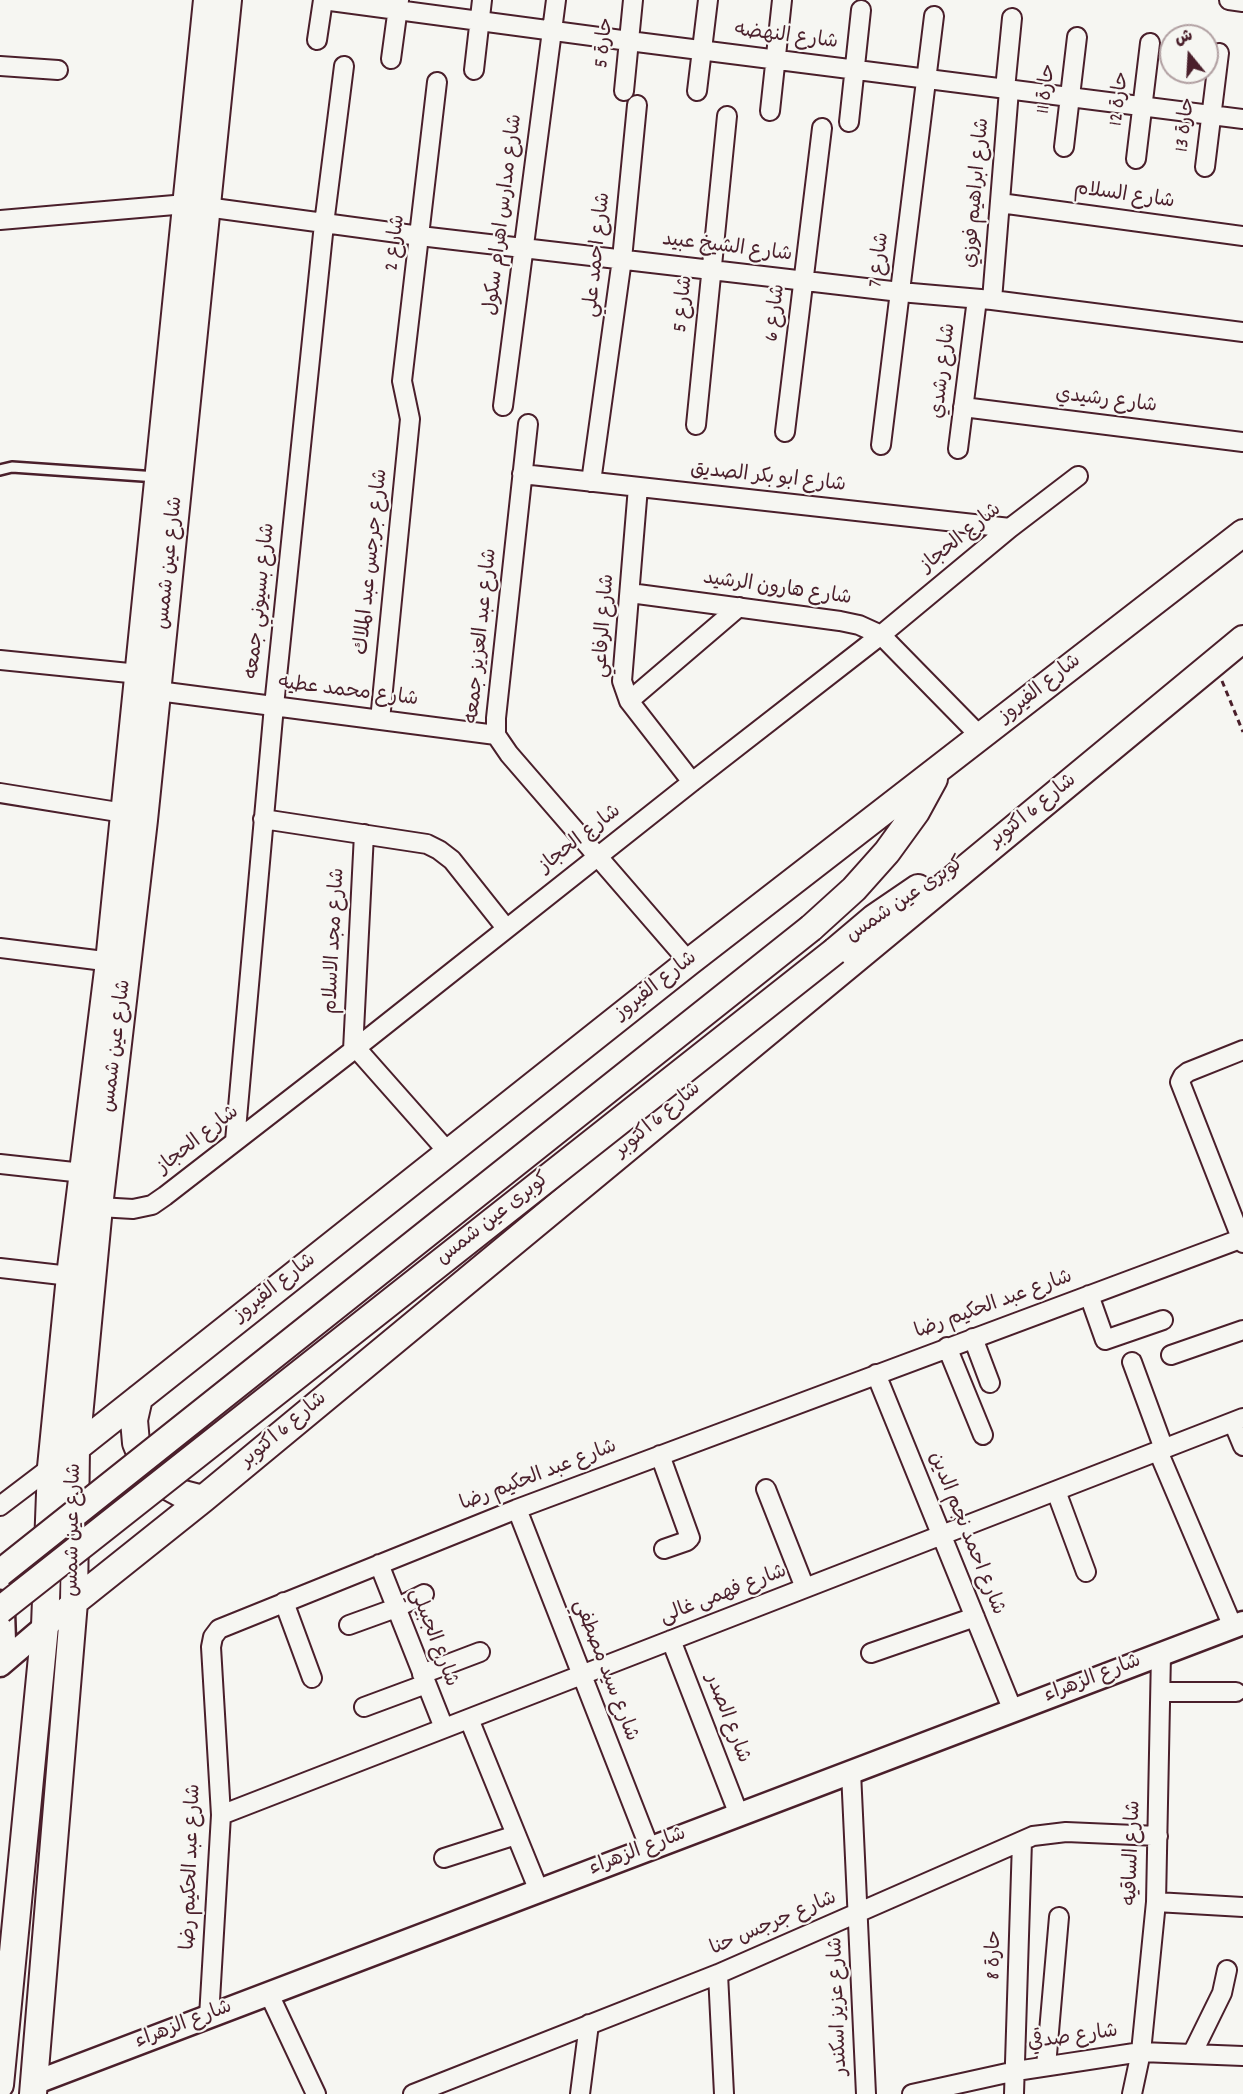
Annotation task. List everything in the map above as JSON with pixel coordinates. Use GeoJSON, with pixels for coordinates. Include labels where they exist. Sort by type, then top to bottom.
{"type":"FeatureCollection","features":[{"type":"Feature","properties":{"kind":"main road","name":"شارع عين شمس"},"geometry":{"type":"LineString","coordinates":[[0,2083],[6,1966],[45,1626],[51,1467],[70,1276],[83,1173],[118,963],[152,680],[196,205],[207,0]]}},
{"type":"Feature","properties":{"kind":"main road","name":"شارع عين شمس"},"geometry":{"type":"LineString","coordinates":[[33,2089],[74,1602],[76,1448],[99,1207],[118,963],[124,813],[152,680],[157,477],[228,0]]}},
{"type":"Feature","properties":{"kind":"main road","name":"شارع الفيروز"},"geometry":{"type":"LineString","coordinates":[[76,1448],[689,962],[1243,533]]}},
{"type":"Feature","properties":{"kind":"main road","name":"شارع 6 اكتوبر"},"geometry":{"type":"LineString","coordinates":[[74,1602],[203,1499],[1243,639]]}},
{"type":"Feature","properties":{"kind":"main road","name":"كوبرى عين شمس"},"geometry":{"type":"LineString","coordinates":[[0,1573],[811,928],[854,889],[887,852],[916,812],[940,768]]}},
{"type":"Feature","properties":{"kind":"main road","name":"كوبرى عين شمس"},"geometry":{"type":"LineString","coordinates":[[0,1610],[874,918],[924,885],[996,843]]}},
{"type":"Feature","properties":{"kind":"main road"},"geometry":{"type":"LineString","coordinates":[[139,1398],[134,1420],[136,1443],[145,1465],[160,1482],[170,1488],[203,1499]]}},
{"type":"Feature","properties":{"kind":"street","name":"شارع النهضه"},"geometry":{"type":"LineString","coordinates":[[323,0],[399,5],[480,21],[552,31],[1243,119]]}},
{"type":"Feature","properties":{"kind":"street"},"geometry":{"type":"LineString","coordinates":[[318,40],[323,0]]}},
{"type":"Feature","properties":{"kind":"street"},"geometry":{"type":"LineString","coordinates":[[474,70],[482,0]]}},
{"type":"Feature","properties":{"kind":"street","name":"شارع مدارس اهرام سكول"},"geometry":{"type":"LineString","coordinates":[[503,406],[556,0]]}},
{"type":"Feature","properties":{"kind":"street","name":"حارة 5"},"geometry":{"type":"LineString","coordinates":[[624,91],[633,0]]}},
{"type":"Feature","properties":{"kind":"street"},"geometry":{"type":"LineString","coordinates":[[697,91],[708,0]]}},
{"type":"Feature","properties":{"kind":"street"},"geometry":{"type":"LineString","coordinates":[[770,111],[782,0]]}},
{"type":"Feature","properties":{"kind":"street"},"geometry":{"type":"LineString","coordinates":[[1229,0],[1243,2]]}},
{"type":"Feature","properties":{"kind":"street"},"geometry":{"type":"LineString","coordinates":[[392,59],[399,5]]}},
{"type":"Feature","properties":{"kind":"street"},"geometry":{"type":"LineString","coordinates":[[849,122],[861,10]]}},
{"type":"Feature","properties":{"kind":"street","name":"شارع 7"},"geometry":{"type":"LineString","coordinates":[[881,446],[934,16]]}},
{"type":"Feature","properties":{"kind":"street","name":"شارع ابراهيم فوزي"},"geometry":{"type":"LineString","coordinates":[[985,300],[1000,203],[1012,18]]}},
{"type":"Feature","properties":{"kind":"street","name":"حارة 11"},"geometry":{"type":"LineString","coordinates":[[1064,147],[1077,37]]}},
{"type":"Feature","properties":{"kind":"street","name":"حارة 12"},"geometry":{"type":"LineString","coordinates":[[1136,159],[1150,43]]}},
{"type":"Feature","properties":{"kind":"street"},"geometry":{"type":"LineString","coordinates":[[0,66],[58,70]]}},
{"type":"Feature","properties":{"kind":"street","name":"شارع بسيوني جمعه"},"geometry":{"type":"LineString","coordinates":[[236,1141],[274,706],[324,224],[344,66]]}},
{"type":"Feature","properties":{"kind":"street","name":"شارع 2"},"geometry":{"type":"LineString","coordinates":[[408,408],[402,381],[437,82]]}},
{"type":"Feature","properties":{"kind":"street","name":"حارة 13"},"geometry":{"type":"LineString","coordinates":[[1205,167],[1215,84]]}},
{"type":"Feature","properties":{"kind":"street","name":"شارع احمد علي"},"geometry":{"type":"LineString","coordinates":[[591,482],[603,410],[622,259],[637,105]]}},
{"type":"Feature","properties":{"kind":"street","name":"شارع 5"},"geometry":{"type":"LineString","coordinates":[[696,425],[727,117]]}},
{"type":"Feature","properties":{"kind":"street","name":"شارع 6"},"geometry":{"type":"LineString","coordinates":[[785,432],[822,128]]}},
{"type":"Feature","properties":{"kind":"street","name":"شارع السلام"},"geometry":{"type":"LineString","coordinates":[[1000,203],[1243,236]]}},
{"type":"Feature","properties":{"kind":"street","name":"شارع الشيخ عبيد"},"geometry":{"type":"LineString","coordinates":[[0,220],[196,205],[420,236],[985,300],[1243,332]]}},
{"type":"Feature","properties":{"kind":"street","name":"شارع رشدي"},"geometry":{"type":"LineString","coordinates":[[958,449],[963,407],[985,300]]}},
{"type":"Feature","properties":{"kind":"street","name":"شارع رشيدي"},"geometry":{"type":"LineString","coordinates":[[963,407],[1243,442]]}},
{"type":"Feature","properties":{"kind":"street","name":"شارع جرجس عبد الملاك"},"geometry":{"type":"LineString","coordinates":[[380,720],[409,433],[408,408]]}},
{"type":"Feature","properties":{"kind":"street","name":"شارع عبد العزيز جمعه"},"geometry":{"type":"LineString","coordinates":[[528,424],[496,735],[509,754],[689,962]]}},
{"type":"Feature","properties":{"kind":"street","name":"شارع ابو بكر الصديق"},"geometry":{"type":"LineString","coordinates":[[522,474],[1010,528]]}},
{"type":"Feature","properties":{"kind":"street","name":"شارع الحجاز"},"geometry":{"type":"LineString","coordinates":[[99,1207],[133,1209],[152,1205],[881,635],[1010,528],[1078,476]]}},
{"type":"Feature","properties":{"kind":"street","name":"شارع الرفاعي"},"geometry":{"type":"LineString","coordinates":[[638,487],[622,681],[629,701],[692,782]]}},
{"type":"Feature","properties":{"kind":"street","name":"شارع هارون الرشيد"},"geometry":{"type":"LineString","coordinates":[[630,593],[859,625],[881,635],[981,737]]}},
{"type":"Feature","properties":{"kind":"street"},"geometry":{"type":"LineString","coordinates":[[629,701],[739,607]]}},
{"type":"Feature","properties":{"kind":"street","name":"شارع محمد عطيه"},"geometry":{"type":"LineString","coordinates":[[0,660],[152,680],[274,706],[496,735]]}},
{"type":"Feature","properties":{"kind":"street"},"geometry":{"type":"LineString","coordinates":[[0,793],[124,813]]}},
{"type":"Feature","properties":{"kind":"street"},"geometry":{"type":"LineString","coordinates":[[263,819],[426,844],[452,860],[506,928]]}},
{"type":"Feature","properties":{"kind":"street","name":"شارع مجد الاسلام"},"geometry":{"type":"LineString","coordinates":[[354,1049],[364,834]]}},
{"type":"Feature","properties":{"kind":"street"},"geometry":{"type":"LineString","coordinates":[[0,948],[118,963]]}},
{"type":"Feature","properties":{"kind":"street"},"geometry":{"type":"LineString","coordinates":[[354,1049],[448,1152]]}},
{"type":"Feature","properties":{"kind":"street"},"geometry":{"type":"LineString","coordinates":[[1242,1240],[1180,1082],[1188,1072],[1243,1050]]}},
{"type":"Feature","properties":{"kind":"street"},"geometry":{"type":"LineString","coordinates":[[0,1164],[83,1173]]}},
{"type":"Feature","properties":{"kind":"street","name":"شارع عبد الحكيم رضا"},"geometry":{"type":"LineString","coordinates":[[209,2017],[221,1815],[211,1647],[213,1637],[219,1629],[518,1509],[660,1455],[947,1347],[1242,1240]]}},
{"type":"Feature","properties":{"kind":"street"},"geometry":{"type":"LineString","coordinates":[[0,1268],[70,1276]]}},
{"type":"Feature","properties":{"kind":"street"},"geometry":{"type":"LineString","coordinates":[[1089,1295],[1105,1340],[1163,1320]]}},
{"type":"Feature","properties":{"kind":"street"},"geometry":{"type":"LineString","coordinates":[[1171,1355],[1243,1330]]}},
{"type":"Feature","properties":{"kind":"street"},"geometry":{"type":"LineString","coordinates":[[973,1338],[990,1383]]}},
{"type":"Feature","properties":{"kind":"street"},"geometry":{"type":"LineString","coordinates":[[947,1347],[982,1435]]}},
{"type":"Feature","properties":{"kind":"street"},"geometry":{"type":"LineString","coordinates":[[1132,1362],[1161,1450],[1238,1625]]}},
{"type":"Feature","properties":{"kind":"street","name":"شارع احمد نجم الدين"},"geometry":{"type":"LineString","coordinates":[[876,1374],[1013,1711]]}},
{"type":"Feature","properties":{"kind":"street"},"geometry":{"type":"LineString","coordinates":[[1238,1420],[1243,1446]]}},
{"type":"Feature","properties":{"kind":"street","name":"شارع فهمى غالى"},"geometry":{"type":"LineString","coordinates":[[221,1815],[1238,1420]]}},
{"type":"Feature","properties":{"kind":"street"},"geometry":{"type":"LineString","coordinates":[[0,1506],[76,1448]]}},
{"type":"Feature","properties":{"kind":"street"},"geometry":{"type":"LineString","coordinates":[[660,1455],[690,1538],[664,1549]]}},
{"type":"Feature","properties":{"kind":"street"},"geometry":{"type":"LineString","coordinates":[[766,1489],[805,1588]]}},
{"type":"Feature","properties":{"kind":"street"},"geometry":{"type":"LineString","coordinates":[[1056,1491],[1086,1572]]}},
{"type":"Feature","properties":{"kind":"street","name":"شارع سيد مصطفي"},"geometry":{"type":"LineString","coordinates":[[518,1509],[650,1849]]}},
{"type":"Feature","properties":{"kind":"street","name":"شارع الجبيلي"},"geometry":{"type":"LineString","coordinates":[[379,1564],[444,1728]]}},
{"type":"Feature","properties":{"kind":"street"},"geometry":{"type":"LineString","coordinates":[[349,1625],[396,1608],[424,1594]]}},
{"type":"Feature","properties":{"kind":"street"},"geometry":{"type":"LineString","coordinates":[[0,1602],[3,1612],[4,1641],[0,1654]]}},
{"type":"Feature","properties":{"kind":"street"},"geometry":{"type":"LineString","coordinates":[[0,1665],[74,1602]]}},
{"type":"Feature","properties":{"kind":"street"},"geometry":{"type":"LineString","coordinates":[[284,1602],[312,1678]]}},
{"type":"Feature","properties":{"kind":"street"},"geometry":{"type":"LineString","coordinates":[[871,1653],[975,1617]]}},
{"type":"Feature","properties":{"kind":"street","name":"شارع الزهراء"},"geometry":{"type":"LineString","coordinates":[[33,2089],[209,2017],[1238,1625]]}},
{"type":"Feature","properties":{"kind":"street","name":"شارع الصدر"},"geometry":{"type":"LineString","coordinates":[[671,1640],[739,1815]]}},
{"type":"Feature","properties":{"kind":"street"},"geometry":{"type":"LineString","coordinates":[[364,1707],[480,1652]]}},
{"type":"Feature","properties":{"kind":"street","name":"شارع الساقيه"},"geometry":{"type":"LineString","coordinates":[[1132,2094],[1141,2052],[1156,1902],[1161,1654]]}},
{"type":"Feature","properties":{"kind":"street"},"geometry":{"type":"LineString","coordinates":[[1161,1692],[1236,1692]]}},
{"type":"Feature","properties":{"kind":"street"},"geometry":{"type":"LineString","coordinates":[[469,1719],[539,1891]]}},
{"type":"Feature","properties":{"kind":"street","name":"شارع عزيز اسكندر"},"geometry":{"type":"LineString","coordinates":[[851,1772],[866,2094]]}},
{"type":"Feature","properties":{"kind":"street","name":"شارع جرجس حنا"},"geometry":{"type":"LineString","coordinates":[[413,2094],[446,2087],[589,2024],[718,1974],[1033,1836],[1066,1832],[1158,1836]]}},
{"type":"Feature","properties":{"kind":"street"},"geometry":{"type":"LineString","coordinates":[[444,1858],[516,1835]]}},
{"type":"Feature","properties":{"kind":"street","name":"حارة 8"},"geometry":{"type":"LineString","coordinates":[[1014,2094],[1022,1841]]}},
{"type":"Feature","properties":{"kind":"street"},"geometry":{"type":"LineString","coordinates":[[1156,1902],[1243,1907]]}},
{"type":"Feature","properties":{"kind":"street"},"geometry":{"type":"LineString","coordinates":[[1046,2066],[1059,1917]]}},
{"type":"Feature","properties":{"kind":"street"},"geometry":{"type":"LineString","coordinates":[[1192,2054],[1222,1993],[1227,1970]]}},
{"type":"Feature","properties":{"kind":"street"},"geometry":{"type":"LineString","coordinates":[[718,1974],[724,2094]]}},
{"type":"Feature","properties":{"kind":"street"},"geometry":{"type":"LineString","coordinates":[[269,1994],[316,2094]]}},
{"type":"Feature","properties":{"kind":"street"},"geometry":{"type":"LineString","coordinates":[[580,2094],[589,2024]]}},
{"type":"Feature","properties":{"kind":"street","name":"شارع صدقي"},"geometry":{"type":"LineString","coordinates":[[916,2093],[1016,2071],[1141,2052],[1243,2056]]}},
{"type":"Feature","properties":{"kind":"lane"},"geometry":{"type":"LineString","coordinates":[[0,470],[12,467],[157,477]]}},
{"type":"Feature","properties":{"kind":"path"},"geometry":{"type":"LineString","coordinates":[[1215,663],[1243,732]]}}]}
